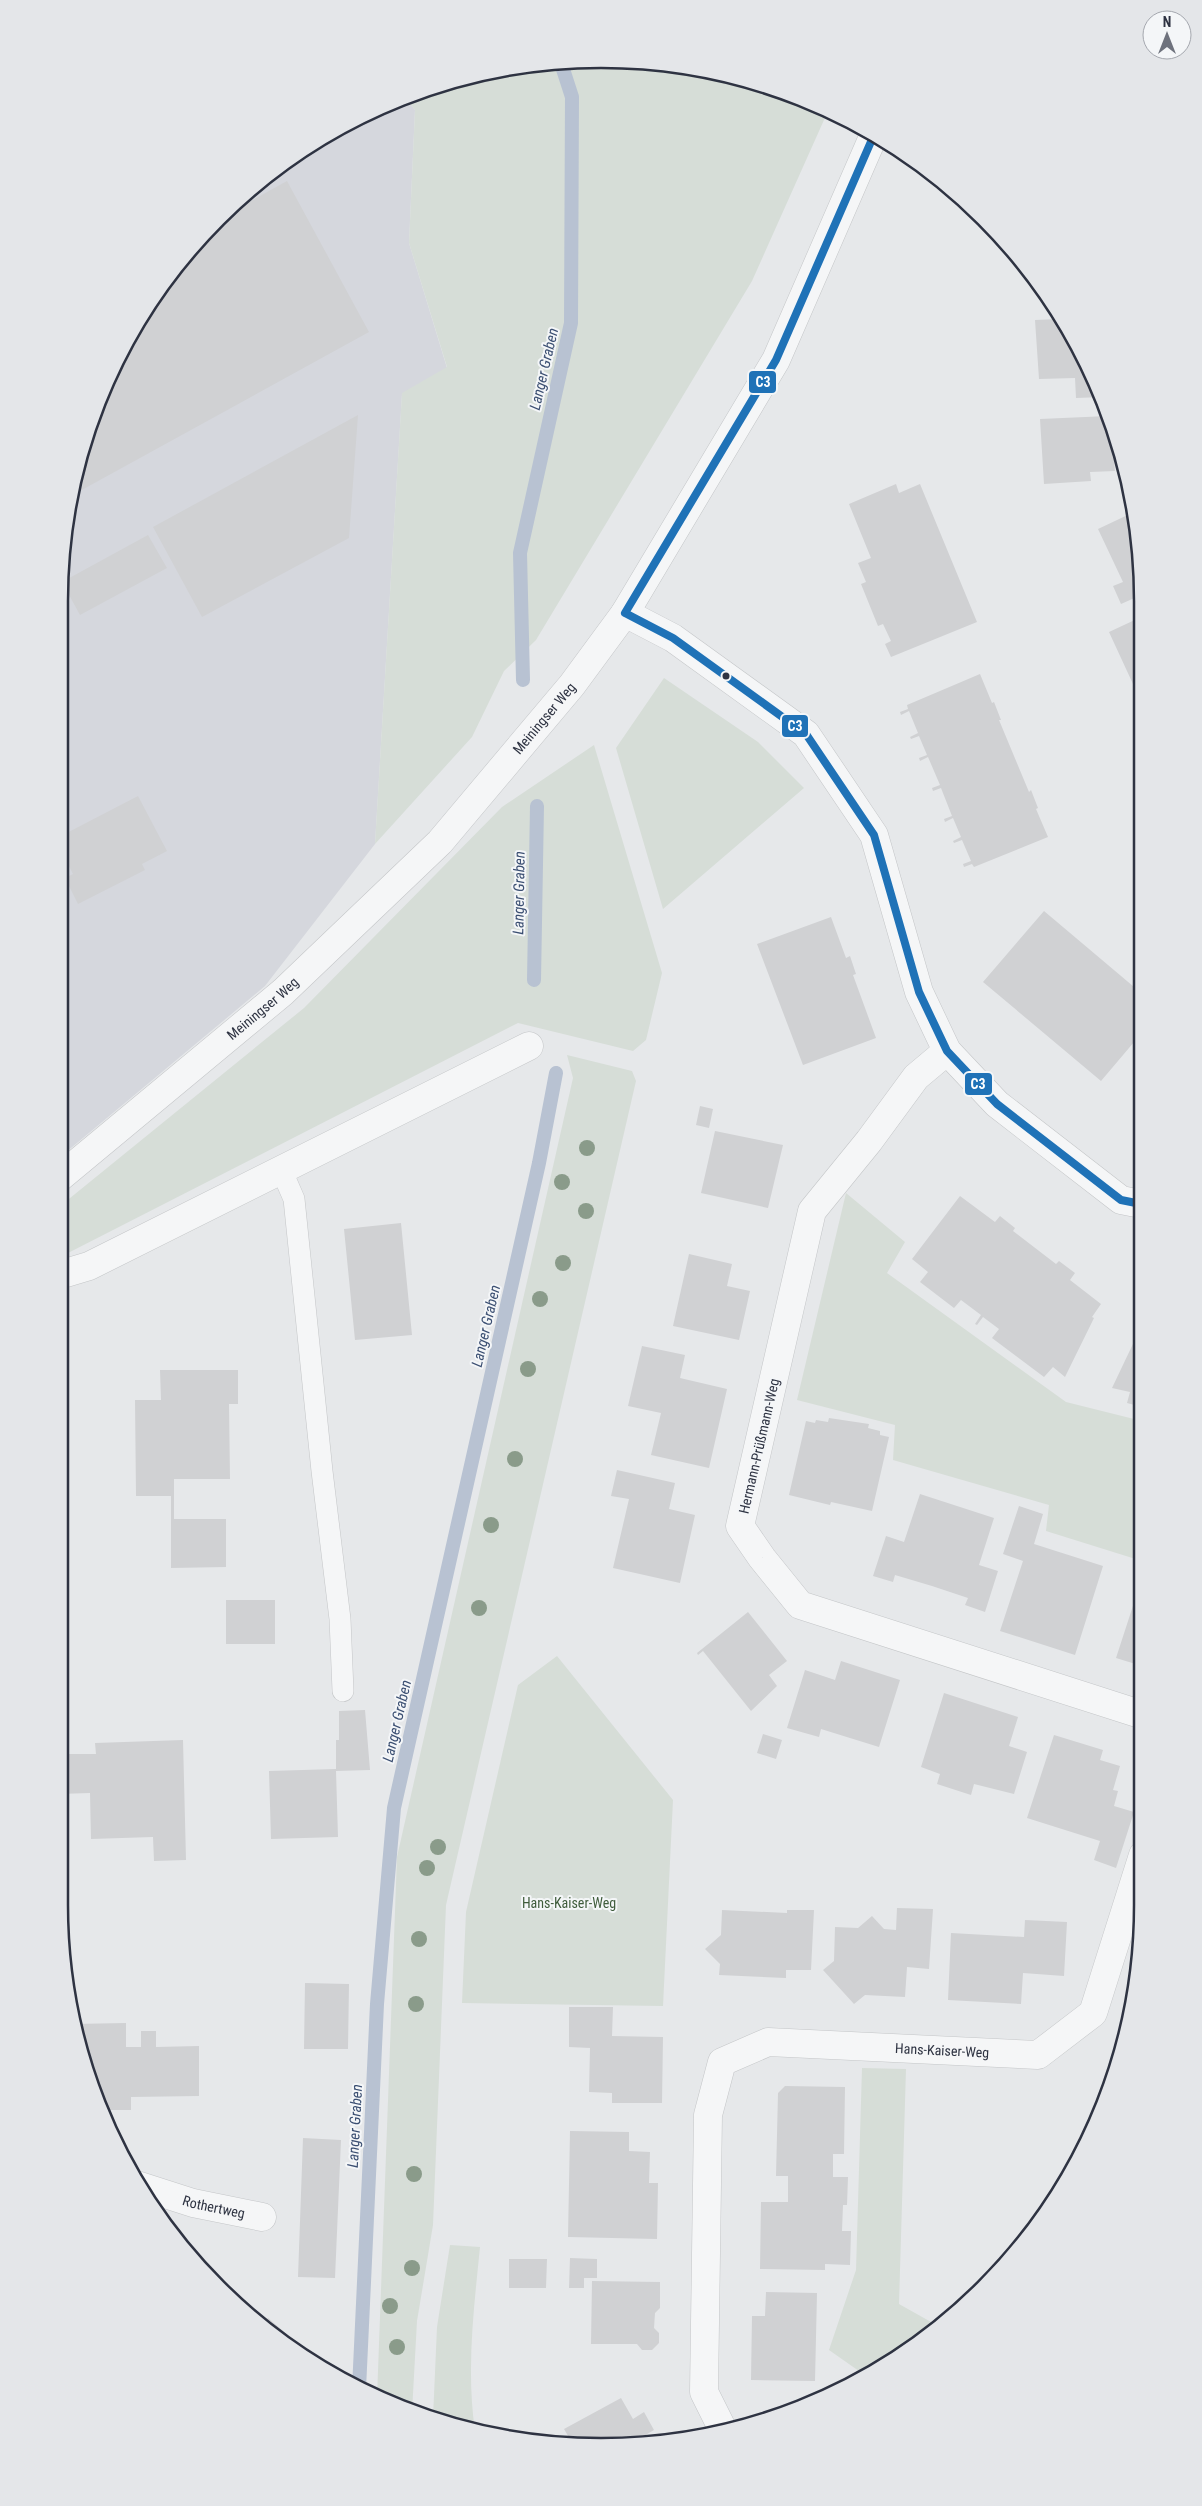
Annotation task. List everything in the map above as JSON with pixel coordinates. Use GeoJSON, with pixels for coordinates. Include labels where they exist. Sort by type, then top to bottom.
{"type":"FeatureCollection","features":[{"type":"Feature","properties":{"kind":"street","name":"Meiningser Weg"},"geometry":{"type":"LineString","coordinates":[[68,1171],[283,992],[440,842],[572,686],[625,613],[776,360],[871,141]]}},
{"type":"Feature","properties":{"kind":"street"},"geometry":{"type":"LineString","coordinates":[[625,613],[673,638],[806,734],[874,835],[919,992],[947,1051],[998,1104],[1120,1200],[1134,1203]]}},
{"type":"Feature","properties":{"kind":"street"},"geometry":{"type":"LineString","coordinates":[[68,1273],[89,1266],[529,1046]]}},
{"type":"Feature","properties":{"kind":"street","name":"Hermann-Prüßmann-Weg"},"geometry":{"type":"LineString","coordinates":[[947,1051],[916,1077],[869,1141],[812,1211],[740,1526],[762,1558],[800,1605],[1134,1712]]}},
{"type":"Feature","properties":{"kind":"street","name":"Hans-Kaiser-Weg"},"geometry":{"type":"LineString","coordinates":[[720,2424],[704,2392],[708,2114],[722,2062],[768,2042],[1038,2055],[1093,2013],[1134,1883]]}},
{"type":"Feature","properties":{"kind":"street","name":"Rothertweg"},"geometry":{"type":"LineString","coordinates":[[150,2189],[193,2203],[262,2217]]}},
{"type":"Feature","properties":{"kind":"lane"},"geometry":{"type":"LineString","coordinates":[[281,1169],[294,1199],[322,1471],[340,1619],[343,1691]]}},
{"type":"Feature","properties":{"kind":"shaded area"},"geometry":{"type":"Polygon","coordinates":[[[410,103],[415,110],[409,243],[447,368],[402,394],[375,844],[265,986],[68,1150],[68,601],[72,531],[86,463],[108,397],[139,334],[178,276],[224,224],[276,178],[334,139],[410,103]]]}},
{"type":"Feature","properties":{"kind":"green space"},"geometry":{"type":"Polygon","coordinates":[[[601,68],[671,72],[705,78],[772,96],[825,117],[752,281],[536,640],[504,671],[472,737],[375,844],[402,393],[447,367],[409,243],[415,110],[410,103],[463,86],[497,78],[531,72],[601,68]]]}},
{"type":"Feature","properties":{"kind":"green space"},"geometry":{"type":"Polygon","coordinates":[[[664,678],[758,742],[804,788],[663,909],[616,748],[664,678]]]}},
{"type":"Feature","properties":{"kind":"green space"},"geometry":{"type":"Polygon","coordinates":[[[594,745],[662,973],[646,1040],[633,1051],[518,1023],[68,1253],[68,1200],[304,1008],[502,807],[594,745]]]}},
{"type":"Feature","properties":{"kind":"green space"},"geometry":{"type":"Polygon","coordinates":[[[567,1055],[632,1071],[636,1081],[446,1905],[433,2225],[417,2321],[412,2404],[377,2389],[397,1857],[573,1078],[567,1055]]]}},
{"type":"Feature","properties":{"kind":"green space"},"geometry":{"type":"Polygon","coordinates":[[[846,1193],[905,1242],[887,1273],[1066,1402],[1134,1419],[1134,1558],[1046,1531],[1049,1505],[893,1460],[895,1425],[797,1400],[846,1193]]]}},
{"type":"Feature","properties":{"kind":"green space","name":"Hans-Kaiser-Weg"},"geometry":{"type":"Polygon","coordinates":[[[557,1656],[673,1800],[663,2006],[462,2003],[466,1912],[518,1685],[557,1656]]]}},
{"type":"Feature","properties":{"kind":"green space"},"geometry":{"type":"Polygon","coordinates":[[[862,2068],[906,2069],[899,2304],[932,2323],[897,2349],[859,2371],[829,2350],[856,2270],[862,2068]]]}},
{"type":"Feature","properties":{"kind":"green space"},"geometry":{"type":"Polygon","coordinates":[[[450,2245],[480,2247],[473,2316],[471,2362],[474,2423],[433,2411],[437,2327],[450,2245]]]}},
{"type":"Feature","properties":{"kind":"building"},"geometry":{"type":"Polygon","coordinates":[[[287,181],[369,332],[79,491],[96,430],[108,397],[139,334],[178,276],[200,249],[244,205],[287,181]]]}},
{"type":"Feature","properties":{"kind":"building"},"geometry":{"type":"Polygon","coordinates":[[[1054,319],[1094,397],[1076,398],[1075,378],[1039,379],[1035,320],[1054,319]]]}},
{"type":"Feature","properties":{"kind":"building"},"geometry":{"type":"Polygon","coordinates":[[[358,415],[349,538],[202,617],[153,527],[358,415]]]}},
{"type":"Feature","properties":{"kind":"building"},"geometry":{"type":"Polygon","coordinates":[[[1101,416],[1115,461],[1115,471],[1090,472],[1091,481],[1044,484],[1040,419],[1101,416]]]}},
{"type":"Feature","properties":{"kind":"building"},"geometry":{"type":"Polygon","coordinates":[[[896,484],[899,493],[920,484],[977,622],[891,657],[885,644],[891,641],[883,624],[878,626],[861,584],[866,582],[858,563],[871,558],[849,504],[896,484]]]}},
{"type":"Feature","properties":{"kind":"building"},"geometry":{"type":"Polygon","coordinates":[[[1127,515],[1133,566],[1134,598],[1121,604],[1113,586],[1123,582],[1098,529],[1127,515]]]}},
{"type":"Feature","properties":{"kind":"building"},"geometry":{"type":"Polygon","coordinates":[[[148,535],[167,568],[80,615],[68,593],[69,578],[148,535]]]}},
{"type":"Feature","properties":{"kind":"building"},"geometry":{"type":"Polygon","coordinates":[[[1134,620],[1134,686],[1109,632],[1134,620]]]}},
{"type":"Feature","properties":{"kind":"building"},"geometry":{"type":"Polygon","coordinates":[[[980,674],[992,703],[994,702],[1001,720],[999,720],[1029,792],[1031,790],[1038,808],[1036,809],[1048,837],[974,867],[972,864],[964,867],[963,864],[971,861],[962,840],[954,843],[953,841],[961,837],[953,818],[945,822],[944,819],[952,816],[941,788],[933,791],[932,788],[940,785],[928,757],[920,761],[919,758],[927,755],[919,736],[911,739],[910,737],[918,733],[909,711],[901,715],[900,712],[908,709],[907,705],[980,674]]]}},
{"type":"Feature","properties":{"kind":"building"},"geometry":{"type":"Polygon","coordinates":[[[138,796],[167,851],[142,864],[145,870],[78,904],[68,884],[68,876],[73,874],[68,864],[68,832],[138,796]]]}},
{"type":"Feature","properties":{"kind":"building"},"geometry":{"type":"Polygon","coordinates":[[[1044,911],[1134,987],[1134,1042],[1101,1081],[983,982],[1044,911]]]}},
{"type":"Feature","properties":{"kind":"building"},"geometry":{"type":"Polygon","coordinates":[[[831,917],[846,958],[850,956],[856,974],[853,975],[876,1038],[803,1065],[757,944],[831,917]]]}},
{"type":"Feature","properties":{"kind":"building"},"geometry":{"type":"Polygon","coordinates":[[[700,1106],[713,1109],[709,1128],[696,1125],[700,1106]]]}},
{"type":"Feature","properties":{"kind":"building"},"geometry":{"type":"Polygon","coordinates":[[[715,1131],[783,1145],[768,1208],[701,1193],[715,1131]]]}},
{"type":"Feature","properties":{"kind":"building"},"geometry":{"type":"Polygon","coordinates":[[[960,1196],[995,1222],[1000,1216],[1015,1228],[1013,1231],[1056,1264],[1059,1261],[1075,1273],[1070,1280],[1101,1304],[1092,1317],[1094,1318],[1065,1377],[1053,1367],[1044,1377],[992,1338],[999,1329],[983,1317],[977,1325],[975,1324],[981,1315],[961,1300],[954,1308],[920,1282],[928,1272],[912,1259],[960,1196]]]}},
{"type":"Feature","properties":{"kind":"building"},"geometry":{"type":"Polygon","coordinates":[[[401,1223],[412,1335],[355,1340],[344,1229],[401,1223]]]}},
{"type":"Feature","properties":{"kind":"building"},"geometry":{"type":"Polygon","coordinates":[[[689,1254],[732,1264],[727,1286],[750,1291],[739,1340],[673,1326],[689,1254]]]}},
{"type":"Feature","properties":{"kind":"building"},"geometry":{"type":"Polygon","coordinates":[[[1134,1342],[1134,1405],[1127,1403],[1130,1392],[1112,1388],[1134,1342]]]}},
{"type":"Feature","properties":{"kind":"building"},"geometry":{"type":"Polygon","coordinates":[[[642,1346],[685,1355],[680,1378],[727,1389],[709,1468],[651,1455],[661,1413],[628,1406],[642,1346]]]}},
{"type":"Feature","properties":{"kind":"building"},"geometry":{"type":"Polygon","coordinates":[[[160,1370],[238,1370],[238,1404],[229,1404],[230,1479],[174,1479],[174,1519],[226,1519],[226,1567],[171,1568],[171,1496],[136,1496],[135,1400],[161,1400],[160,1370]]]}},
{"type":"Feature","properties":{"kind":"building"},"geometry":{"type":"Polygon","coordinates":[[[829,1418],[869,1424],[868,1428],[880,1431],[880,1435],[889,1437],[872,1511],[831,1502],[830,1505],[789,1495],[806,1421],[815,1423],[816,1420],[828,1422],[829,1418]]]}},
{"type":"Feature","properties":{"kind":"building"},"geometry":{"type":"Polygon","coordinates":[[[617,1470],[675,1483],[669,1509],[695,1515],[680,1583],[613,1568],[629,1499],[611,1496],[617,1470]]]}},
{"type":"Feature","properties":{"kind":"building"},"geometry":{"type":"Polygon","coordinates":[[[920,1494],[994,1518],[979,1565],[998,1571],[985,1612],[965,1605],[968,1598],[932,1586],[895,1575],[893,1582],[873,1576],[886,1536],[904,1542],[920,1494]]]}},
{"type":"Feature","properties":{"kind":"building"},"geometry":{"type":"Polygon","coordinates":[[[1019,1506],[1043,1514],[1034,1544],[1103,1566],[1075,1655],[1000,1631],[1023,1561],[1003,1554],[1019,1506]]]}},
{"type":"Feature","properties":{"kind":"building"},"geometry":{"type":"Polygon","coordinates":[[[226,1600],[275,1600],[275,1644],[226,1644],[226,1600]]]}},
{"type":"Feature","properties":{"kind":"building"},"geometry":{"type":"Polygon","coordinates":[[[1134,1603],[1134,1664],[1116,1658],[1134,1603]]]}},
{"type":"Feature","properties":{"kind":"building"},"geometry":{"type":"Polygon","coordinates":[[[748,1612],[787,1661],[769,1675],[777,1686],[751,1711],[703,1651],[698,1655],[697,1653],[748,1612]]]}},
{"type":"Feature","properties":{"kind":"building"},"geometry":{"type":"Polygon","coordinates":[[[841,1661],[900,1680],[879,1747],[821,1729],[819,1737],[787,1728],[805,1670],[835,1680],[841,1661]]]}},
{"type":"Feature","properties":{"kind":"building"},"geometry":{"type":"Polygon","coordinates":[[[944,1693],[1018,1717],[1009,1746],[1027,1752],[1014,1794],[974,1784],[971,1795],[937,1784],[940,1774],[921,1767],[944,1693]]]}},
{"type":"Feature","properties":{"kind":"building"},"geometry":{"type":"Polygon","coordinates":[[[365,1710],[370,1770],[336,1771],[338,1837],[271,1839],[269,1771],[336,1769],[339,1711],[365,1710]]]}},
{"type":"Feature","properties":{"kind":"building"},"geometry":{"type":"Polygon","coordinates":[[[763,1734],[782,1740],[776,1759],[757,1753],[763,1734]]]}},
{"type":"Feature","properties":{"kind":"building"},"geometry":{"type":"Polygon","coordinates":[[[1054,1735],[1103,1750],[1100,1760],[1120,1766],[1113,1790],[1118,1791],[1114,1806],[1134,1812],[1116,1868],[1094,1860],[1100,1841],[1027,1818],[1054,1735]]]}},
{"type":"Feature","properties":{"kind":"building"},"geometry":{"type":"Polygon","coordinates":[[[183,1740],[186,1860],[154,1861],[153,1837],[91,1839],[90,1793],[68,1794],[68,1754],[96,1754],[95,1743],[183,1740]]]}},
{"type":"Feature","properties":{"kind":"building"},"geometry":{"type":"Polygon","coordinates":[[[897,1908],[933,1909],[929,1969],[907,1967],[905,1997],[865,1995],[854,2004],[823,1970],[834,1961],[835,1927],[858,1928],[872,1916],[884,1929],[896,1930],[897,1908]]]}},
{"type":"Feature","properties":{"kind":"building"},"geometry":{"type":"Polygon","coordinates":[[[722,1910],[787,1913],[787,1910],[814,1910],[811,1970],[786,1970],[786,1978],[719,1975],[720,1964],[705,1949],[721,1935],[722,1910]]]}},
{"type":"Feature","properties":{"kind":"building"},"geometry":{"type":"Polygon","coordinates":[[[1025,1920],[1067,1922],[1064,1976],[1023,1973],[1021,2004],[948,2000],[951,1933],[1024,1937],[1025,1920]]]}},
{"type":"Feature","properties":{"kind":"building"},"geometry":{"type":"Polygon","coordinates":[[[305,1983],[349,1984],[348,2049],[304,2049],[305,1983]]]}},
{"type":"Feature","properties":{"kind":"building"},"geometry":{"type":"Polygon","coordinates":[[[569,2007],[613,2007],[612,2036],[663,2037],[662,2103],[612,2103],[612,2093],[589,2092],[590,2048],[569,2047],[569,2007]]]}},
{"type":"Feature","properties":{"kind":"building"},"geometry":{"type":"Polygon","coordinates":[[[126,2023],[126,2047],[141,2047],[141,2031],[156,2031],[156,2047],[199,2046],[199,2096],[131,2097],[131,2110],[110,2110],[110,2113],[96,2076],[81,2024],[126,2023]]]}},
{"type":"Feature","properties":{"kind":"building"},"geometry":{"type":"Polygon","coordinates":[[[785,2086],[845,2087],[844,2154],[833,2154],[833,2177],[848,2177],[847,2205],[843,2205],[842,2231],[851,2231],[850,2265],[825,2264],[825,2270],[760,2269],[761,2202],[788,2202],[788,2176],[776,2176],[778,2093],[785,2086]]]}},
{"type":"Feature","properties":{"kind":"building"},"geometry":{"type":"Polygon","coordinates":[[[570,2131],[629,2132],[629,2151],[650,2152],[649,2183],[658,2183],[657,2239],[568,2237],[570,2131]]]}},
{"type":"Feature","properties":{"kind":"building"},"geometry":{"type":"Polygon","coordinates":[[[303,2138],[341,2140],[335,2278],[298,2277],[303,2138]]]}},
{"type":"Feature","properties":{"kind":"building"},"geometry":{"type":"Polygon","coordinates":[[[570,2258],[597,2259],[597,2278],[584,2278],[584,2288],[569,2288],[570,2258]]]}},
{"type":"Feature","properties":{"kind":"building"},"geometry":{"type":"Polygon","coordinates":[[[509,2259],[547,2259],[546,2288],[509,2288],[509,2259]]]}},
{"type":"Feature","properties":{"kind":"building"},"geometry":{"type":"Polygon","coordinates":[[[592,2281],[660,2282],[660,2308],[655,2313],[654,2328],[659,2333],[659,2343],[652,2350],[642,2350],[637,2344],[591,2344],[592,2281]]]}},
{"type":"Feature","properties":{"kind":"building"},"geometry":{"type":"Polygon","coordinates":[[[766,2292],[817,2293],[815,2381],[751,2380],[752,2316],[765,2316],[766,2292]]]}},
{"type":"Feature","properties":{"kind":"building"},"geometry":{"type":"Polygon","coordinates":[[[268,2318],[299,2345],[276,2328],[266,2320],[268,2318]]]}},
{"type":"Feature","properties":{"kind":"building"},"geometry":{"type":"Polygon","coordinates":[[[621,2398],[633,2419],[644,2412],[654,2430],[643,2436],[601,2438],[569,2437],[564,2429],[621,2398]]]}},
{"type":"Feature","properties":{"kind":"waterway","name":"Langer Graben"},"geometry":{"type":"LineString","coordinates":[[523,680],[520,553],[571,323],[572,97],[563,69]]}},
{"type":"Feature","properties":{"kind":"waterway","name":"Langer Graben"},"geometry":{"type":"LineString","coordinates":[[534,980],[537,806]]}},
{"type":"Feature","properties":{"kind":"waterway","name":"Langer Graben"},"geometry":{"type":"LineString","coordinates":[[359,2380],[377,2004],[394,1808],[539,1163],[556,1073]]}},
{"type":"Feature","properties":{"kind":"transit line","name":"C3"},"geometry":{"type":"LineString","coordinates":[[625,613],[776,360],[871,141]]}},
{"type":"Feature","properties":{"kind":"transit line","name":"C3"},"geometry":{"type":"LineString","coordinates":[[625,613],[673,638],[806,734],[874,835],[919,992],[947,1051],[997,1104],[1121,1200],[1134,1203]]}}]}
